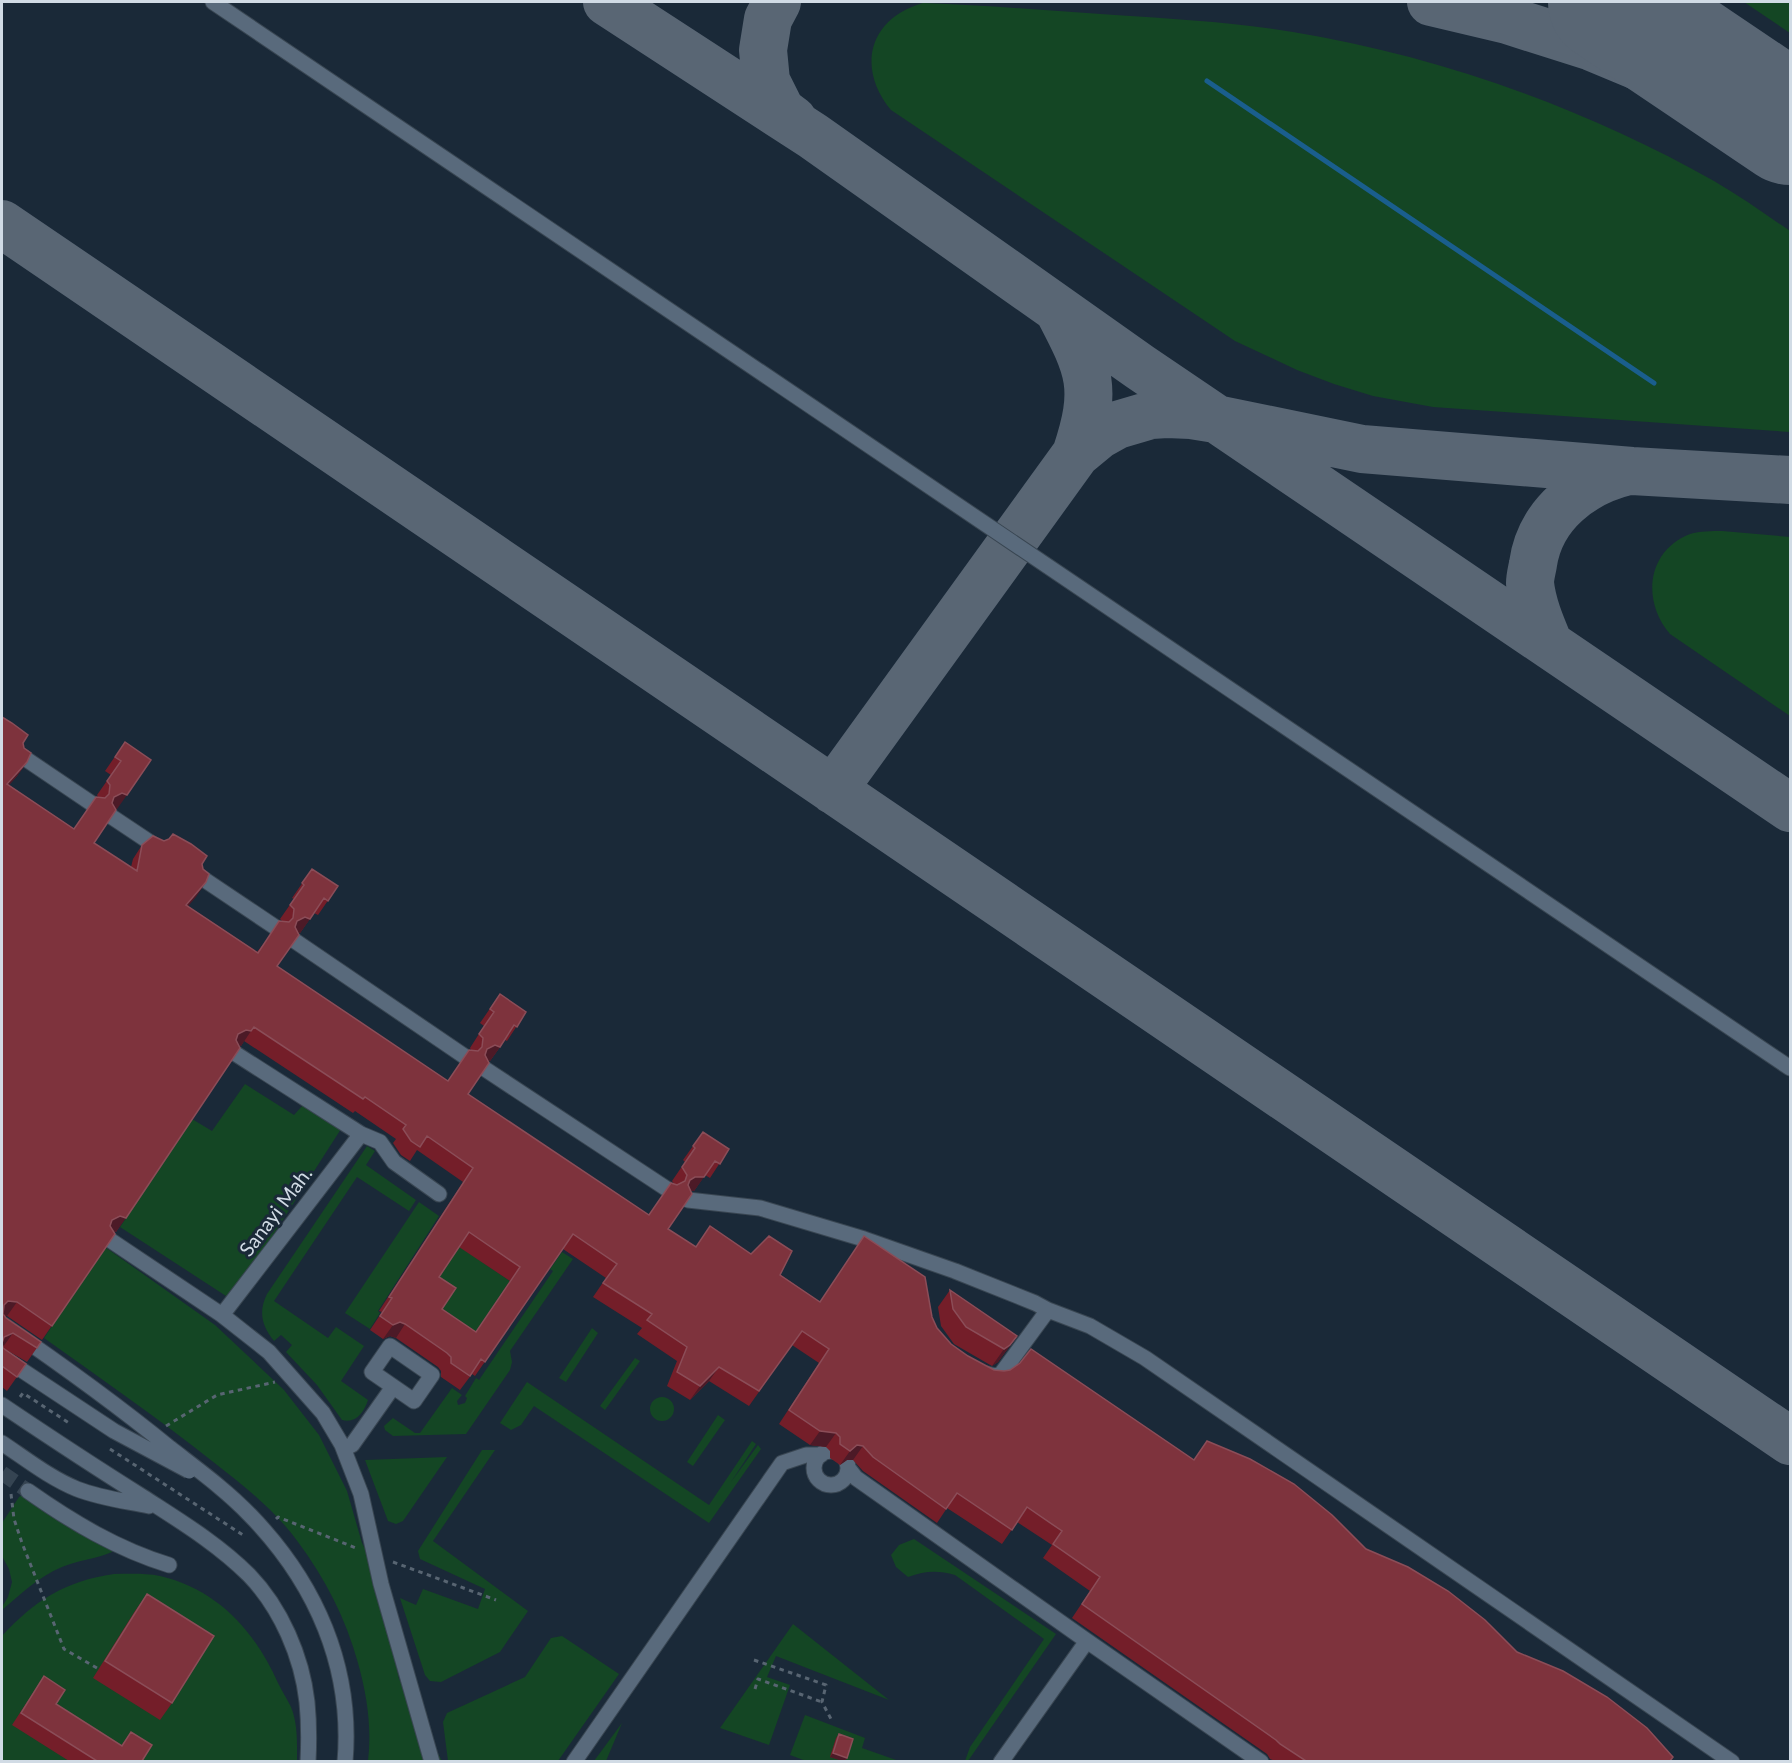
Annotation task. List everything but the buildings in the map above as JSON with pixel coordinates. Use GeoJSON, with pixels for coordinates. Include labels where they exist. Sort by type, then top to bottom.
{"type":"FeatureCollection","features":[{"type":"Feature","properties":{"kind":"street"},"geometry":{"type":"LineString","coordinates":[[213,2],[1791,1068]]}},
{"type":"Feature","properties":{"kind":"street"},"geometry":{"type":"LineString","coordinates":[[23,757],[91,803]]}},
{"type":"Feature","properties":{"kind":"street"},"geometry":{"type":"LineString","coordinates":[[112,817],[154,845]]}},
{"type":"Feature","properties":{"kind":"street"},"geometry":{"type":"LineString","coordinates":[[202,878],[275,927]]}},
{"type":"Feature","properties":{"kind":"street"},"geometry":{"type":"LineString","coordinates":[[295,941],[464,1056]]}},
{"type":"Feature","properties":{"kind":"street"},"geometry":{"type":"LineString","coordinates":[[236,1053],[361,1134],[380,1142],[394,1162],[440,1194]]}},
{"type":"Feature","properties":{"kind":"street"},"geometry":{"type":"LineString","coordinates":[[485,1069],[667,1189]]}},
{"type":"Feature","properties":{"kind":"street","name":"Sanayi Mah."},"geometry":{"type":"LineString","coordinates":[[222,1315],[361,1134]]}},
{"type":"Feature","properties":{"kind":"street"},"geometry":{"type":"LineString","coordinates":[[688,1200],[760,1208],[864,1239],[920,1265],[955,1271],[1090,1326],[1145,1358],[1732,1761]]}},
{"type":"Feature","properties":{"kind":"street"},"geometry":{"type":"LineString","coordinates":[[110,1240],[222,1315],[269,1352],[323,1413],[342,1445],[361,1494],[381,1584],[432,1761]]}},
{"type":"Feature","properties":{"kind":"street"},"geometry":{"type":"LineString","coordinates":[[971,1365],[989,1375],[1001,1374],[1048,1310]]}},
{"type":"Feature","properties":{"kind":"street"},"geometry":{"type":"LineString","coordinates":[[2,1324],[121,1409],[218,1486],[251,1515],[282,1553],[300,1578],[326,1627],[336,1655],[343,1685],[346,1714],[345,1761]]}},
{"type":"Feature","properties":{"kind":"street"},"geometry":{"type":"LineString","coordinates":[[2,1357],[114,1431],[218,1486]]}},
{"type":"Feature","properties":{"kind":"street"},"geometry":{"type":"LineString","coordinates":[[352,1445],[393,1386]]}},
{"type":"Feature","properties":{"kind":"street"},"geometry":{"type":"LineString","coordinates":[[6,1408],[224,1552],[250,1576],[280,1617],[300,1671],[307,1701],[308,1761]]}},
{"type":"Feature","properties":{"kind":"street"},"geometry":{"type":"LineString","coordinates":[[2,1443],[51,1476],[75,1488],[93,1494],[158,1507]]}},
{"type":"Feature","properties":{"kind":"street"},"geometry":{"type":"LineString","coordinates":[[574,1761],[582,1755],[782,1463],[806,1455],[820,1455],[828,1451],[835,1451],[847,1461],[848,1476],[843,1482],[830,1486],[823,1484],[814,1472],[814,1465],[820,1455]]}},
{"type":"Feature","properties":{"kind":"street"},"geometry":{"type":"LineString","coordinates":[[849,1469],[856,1478],[1261,1761]]}},
{"type":"Feature","properties":{"kind":"street"},"geometry":{"type":"LineString","coordinates":[[28,1491],[67,1519],[100,1537],[142,1556],[169,1565]]}},
{"type":"Feature","properties":{"kind":"street"},"geometry":{"type":"LineString","coordinates":[[1001,1761],[1087,1641]]}},
{"type":"Feature","properties":{"kind":"street"},"geometry":{"type":"LineString","coordinates":[[422,1761],[427,1745]]}},
{"type":"Feature","properties":{"kind":"path"},"geometry":{"type":"LineString","coordinates":[[157,1431],[217,1395],[292,1378]]}},
{"type":"Feature","properties":{"kind":"path"},"geometry":{"type":"LineString","coordinates":[[6,1408],[23,1393],[70,1424]]}},
{"type":"Feature","properties":{"kind":"path"},"geometry":{"type":"LineString","coordinates":[[108,1448],[255,1542]]}},
{"type":"Feature","properties":{"kind":"path"},"geometry":{"type":"LineString","coordinates":[[118,1454],[128,1448]]}},
{"type":"Feature","properties":{"kind":"path"},"geometry":{"type":"LineString","coordinates":[[14,1519],[64,1648],[97,1668]]}},
{"type":"Feature","properties":{"kind":"path"},"geometry":{"type":"LineString","coordinates":[[457,1587],[496,1600]]}},
{"type":"Feature","properties":{"kind":"path"},"geometry":{"type":"LineString","coordinates":[[754,1660],[826,1685],[822,1702],[831,1719]]}},
{"type":"Feature","properties":{"kind":"path"},"geometry":{"type":"LineString","coordinates":[[755,1689],[758,1679],[822,1702]]}},
{"type":"Feature","properties":{"kind":"green space"},"geometry":{"type":"Polygon","coordinates":[[[1744,2],[1790,2],[1790,33],[1744,2]]]}},
{"type":"Feature","properties":{"kind":"green space"},"geometry":{"type":"Polygon","coordinates":[[[923,3],[1226,23],[1348,42],[1456,70],[1510,88],[1614,130],[1665,155],[1724,187],[1790,231],[1790,432],[1433,407],[1373,396],[1334,384],[1297,370],[1235,341],[891,110],[880,94],[874,78],[872,62],[874,46],[880,32],[890,20],[905,10],[923,3]]]}},
{"type":"Feature","properties":{"kind":"green space"},"geometry":{"type":"Polygon","coordinates":[[[1722,531],[1790,537],[1790,716],[1670,634],[1655,607],[1652,593],[1653,578],[1664,552],[1675,542],[1690,534],[1722,531]]]}},
{"type":"Feature","properties":{"kind":"green space"},"geometry":{"type":"Polygon","coordinates":[[[245,1084],[294,1115],[303,1105],[341,1129],[243,1282],[226,1296],[120,1227],[192,1119],[212,1131],[245,1084]]]}},
{"type":"Feature","properties":{"kind":"green space"},"geometry":{"type":"Polygon","coordinates":[[[367,1146],[375,1151],[366,1165],[416,1200],[409,1211],[357,1177],[274,1301],[328,1338],[336,1327],[364,1346],[341,1381],[368,1400],[359,1416],[347,1421],[342,1420],[317,1385],[286,1352],[292,1345],[281,1335],[274,1341],[264,1324],[262,1313],[267,1294],[367,1146]]]}},
{"type":"Feature","properties":{"kind":"green space"},"geometry":{"type":"Polygon","coordinates":[[[419,1202],[439,1216],[378,1311],[380,1313],[370,1329],[345,1313],[419,1202]]]}},
{"type":"Feature","properties":{"kind":"green space"},"geometry":{"type":"Polygon","coordinates":[[[459,1246],[510,1281],[466,1346],[429,1291],[459,1246]]]}},
{"type":"Feature","properties":{"kind":"green space"},"geometry":{"type":"Polygon","coordinates":[[[105,1247],[215,1325],[284,1390],[319,1435],[347,1491],[362,1543],[376,1569],[399,1679],[442,1761],[368,1761],[368,1712],[353,1647],[334,1600],[317,1570],[289,1530],[258,1498],[192,1445],[44,1338],[105,1247]]]}},
{"type":"Feature","properties":{"kind":"green space"},"geometry":{"type":"Polygon","coordinates":[[[562,1252],[573,1259],[510,1351],[512,1362],[510,1370],[466,1434],[393,1436],[385,1430],[384,1426],[393,1418],[415,1433],[420,1433],[452,1388],[462,1395],[457,1401],[458,1405],[465,1403],[467,1398],[465,1396],[476,1378],[479,1380],[553,1271],[550,1269],[562,1252]]]}},
{"type":"Feature","properties":{"kind":"green space"},"geometry":{"type":"Polygon","coordinates":[[[592,1328],[598,1333],[566,1382],[559,1378],[592,1328]]]}},
{"type":"Feature","properties":{"kind":"green space"},"geometry":{"type":"Polygon","coordinates":[[[635,1358],[640,1361],[605,1410],[600,1406],[635,1358]]]}},
{"type":"Feature","properties":{"kind":"green space"},"geometry":{"type":"Polygon","coordinates":[[[527,1382],[709,1505],[752,1441],[756,1444],[731,1482],[758,1445],[761,1449],[709,1523],[534,1406],[521,1425],[511,1430],[500,1423],[527,1382]]]}},
{"type":"Feature","properties":{"kind":"green space"},"geometry":{"type":"Polygon","coordinates":[[[662,1397],[670,1401],[674,1409],[670,1417],[662,1421],[654,1417],[650,1409],[654,1401],[662,1397]]]}},
{"type":"Feature","properties":{"kind":"green space"},"geometry":{"type":"Polygon","coordinates":[[[718,1415],[725,1420],[693,1466],[687,1462],[718,1415]]]}},
{"type":"Feature","properties":{"kind":"green space"},"geometry":{"type":"Polygon","coordinates":[[[482,1450],[495,1450],[433,1541],[528,1611],[500,1652],[441,1682],[430,1681],[425,1675],[400,1598],[416,1605],[423,1589],[478,1609],[485,1589],[420,1559],[418,1551],[482,1450]]]}},
{"type":"Feature","properties":{"kind":"green space"},"geometry":{"type":"Polygon","coordinates":[[[447,1457],[403,1521],[396,1524],[388,1521],[365,1460],[447,1457]]]}},
{"type":"Feature","properties":{"kind":"green space"},"geometry":{"type":"Polygon","coordinates":[[[22,1495],[112,1549],[112,1552],[53,1571],[30,1586],[2,1610],[12,1582],[9,1569],[2,1556],[2,1523],[22,1495]]]}},
{"type":"Feature","properties":{"kind":"green space"},"geometry":{"type":"Polygon","coordinates":[[[914,1539],[1056,1634],[968,1761],[965,1761],[970,1747],[1044,1639],[955,1575],[931,1572],[908,1577],[896,1567],[891,1555],[899,1545],[914,1539]]]}},
{"type":"Feature","properties":{"kind":"green space"},"geometry":{"type":"Polygon","coordinates":[[[114,1574],[154,1575],[180,1582],[199,1591],[232,1615],[258,1646],[291,1707],[296,1727],[297,1761],[2,1761],[2,1636],[26,1613],[52,1594],[80,1582],[114,1574]]]}},
{"type":"Feature","properties":{"kind":"green space"},"geometry":{"type":"Polygon","coordinates":[[[793,1624],[889,1700],[776,1656],[767,1677],[790,1685],[769,1745],[720,1728],[793,1624]]]}},
{"type":"Feature","properties":{"kind":"green space"},"geometry":{"type":"Polygon","coordinates":[[[562,1636],[619,1674],[558,1761],[448,1761],[443,1722],[447,1713],[525,1677],[551,1638],[562,1636]]]}},
{"type":"Feature","properties":{"kind":"green space"},"geometry":{"type":"Polygon","coordinates":[[[805,1715],[865,1738],[862,1748],[899,1761],[806,1761],[790,1755],[805,1715]]]}},
{"type":"Feature","properties":{"kind":"green space"},"geometry":{"type":"Polygon","coordinates":[[[622,1723],[606,1761],[594,1761],[622,1723]]]}},
{"type":"Feature","properties":{"kind":"waterway"},"geometry":{"type":"LineString","coordinates":[[1207,81],[1654,383]]}},
{"type":"Feature","properties":{"kind":"taxiway"},"geometry":{"type":"LineString","coordinates":[[607,2],[813,136],[1140,367],[1790,808]]}},
{"type":"Feature","properties":{"kind":"taxiway"},"geometry":{"type":"LineString","coordinates":[[777,2],[768,19],[763,50],[766,81],[781,111],[793,120]]}},
{"type":"Feature","properties":{"kind":"taxiway"},"geometry":{"type":"LineString","coordinates":[[1431,2],[1507,20],[1592,47],[1729,104],[1790,136]]}},
{"type":"Feature","properties":{"kind":"taxiway"},"geometry":{"type":"LineString","coordinates":[[2,224],[1790,1441]]}},
{"type":"Feature","properties":{"kind":"taxiway"},"geometry":{"type":"LineString","coordinates":[[1059,311],[1078,349],[1087,380],[1087,412],[1076,454]]}},
{"type":"Feature","properties":{"kind":"taxiway"},"geometry":{"type":"LineString","coordinates":[[833,790],[1076,454],[1099,435],[1117,425],[1151,415],[1191,415],[1362,449],[1632,471],[1790,480]]}},
{"type":"Feature","properties":{"kind":"taxiway"},"geometry":{"type":"LineString","coordinates":[[1549,644],[1535,607],[1530,583],[1537,546],[1544,530],[1566,503],[1580,492],[1595,483],[1629,471]]}},
{"type":"Feature","properties":{"kind":"runway"},"geometry":{"type":"LineString","coordinates":[[1609,2],[1790,124]]}},
{"type":"Feature","properties":{"kind":"tunnel"},"geometry":{"type":"LineString","coordinates":[[2,1473],[28,1491]]}}]}
